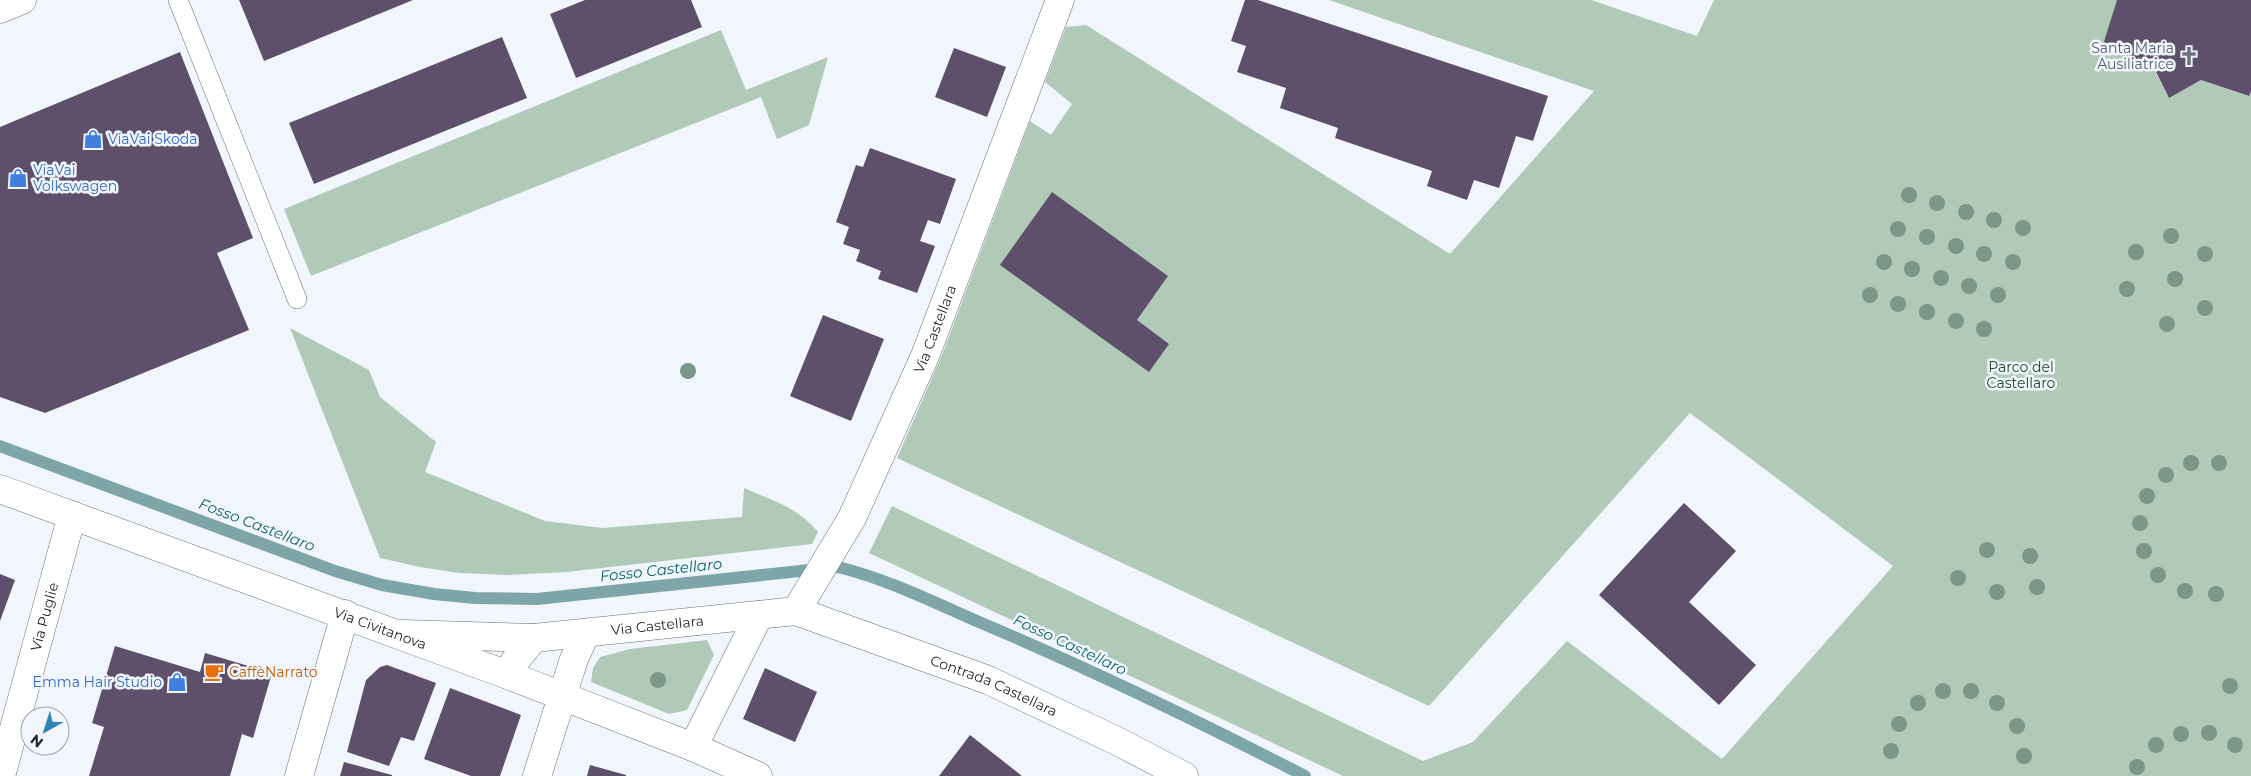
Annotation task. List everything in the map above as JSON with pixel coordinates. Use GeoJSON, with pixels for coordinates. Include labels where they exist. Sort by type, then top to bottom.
{"type":"FeatureCollection","features":[{"type":"Feature","properties":{"kind":"street"},"geometry":{"type":"LineString","coordinates":[[0,9],[22,0]]}},
{"type":"Feature","properties":{"kind":"street","name":"Via Castellara"},"geometry":{"type":"LineString","coordinates":[[398,634],[534,638],[759,615],[800,605],[852,518],[925,356],[1060,0]]}},
{"type":"Feature","properties":{"kind":"street","name":"Via Civitanova"},"geometry":{"type":"LineString","coordinates":[[0,488],[508,675],[693,747],[758,776]]}},
{"type":"Feature","properties":{"kind":"street","name":"Via Puglie"},"geometry":{"type":"LineString","coordinates":[[1,776],[72,515]]}},
{"type":"Feature","properties":{"kind":"street","name":"Contrada Castellara"},"geometry":{"type":"LineString","coordinates":[[800,605],[988,680],[1117,741],[1184,776]]}},
{"type":"Feature","properties":{"kind":"street"},"geometry":{"type":"LineString","coordinates":[[299,776],[345,614]]}},
{"type":"Feature","properties":{"kind":"street"},"geometry":{"type":"LineString","coordinates":[[693,747],[759,615]]}},
{"type":"Feature","properties":{"kind":"street"},"geometry":{"type":"LineString","coordinates":[[536,776],[574,659],[586,632]]}},
{"type":"Feature","properties":{"kind":"street"},"geometry":{"type":"LineString","coordinates":[[508,675],[514,662],[534,638]]}},
{"type":"Feature","properties":{"kind":"lane"},"geometry":{"type":"LineString","coordinates":[[178,0],[297,299]]}},
{"type":"Feature","properties":{"kind":"green space","name":"Parco del Castellaro"},"geometry":{"type":"Polygon","coordinates":[[[1329,0],[1591,0],[1697,36],[1714,0],[2117,0],[2169,98],[2201,80],[2248,96],[2251,91],[2251,776],[1343,776],[869,553],[892,506],[1423,761],[1473,742],[1567,641],[1722,759],[1893,566],[1690,413],[1429,706],[897,458],[942,355],[1030,121],[1051,135],[1072,104],[1045,82],[1066,27],[1086,25],[1450,254],[1594,91],[1329,0]],[[1052,193],[1137,320],[1168,276],[1052,193]]]}},
{"type":"Feature","properties":{"kind":"green space"},"geometry":{"type":"Polygon","coordinates":[[[721,30],[746,90],[828,57],[809,125],[777,139],[761,97],[311,276],[284,209],[721,30]]]}},
{"type":"Feature","properties":{"kind":"green space"},"geometry":{"type":"Polygon","coordinates":[[[290,328],[369,370],[380,397],[436,442],[425,472],[545,521],[602,528],[742,517],[744,488],[793,511],[818,532],[812,544],[567,572],[508,575],[459,573],[380,558],[290,328]]]}},
{"type":"Feature","properties":{"kind":"green space"},"geometry":{"type":"Polygon","coordinates":[[[707,640],[714,655],[687,710],[669,714],[591,682],[593,668],[600,657],[630,649],[707,640]]]}},
{"type":"Feature","properties":{"kind":"building"},"geometry":{"type":"Polygon","coordinates":[[[239,0],[413,0],[264,61],[239,0]]]}},
{"type":"Feature","properties":{"kind":"building"},"geometry":{"type":"Polygon","coordinates":[[[585,0],[691,0],[702,27],[576,78],[550,14],[585,0]]]}},
{"type":"Feature","properties":{"kind":"building"},"geometry":{"type":"Polygon","coordinates":[[[1245,0],[1258,0],[1548,96],[1533,141],[1516,136],[1499,188],[1474,180],[1467,200],[1427,186],[1432,171],[1335,138],[1338,128],[1280,108],[1286,88],[1237,72],[1246,46],[1231,41],[1245,0]]]}},
{"type":"Feature","properties":{"kind":"building","name":"Santa Maria Ausiliatrice"},"geometry":{"type":"Polygon","coordinates":[[[2117,0],[2251,0],[2251,91],[2249,96],[2201,80],[2169,98],[2152,64],[2102,48],[2117,0]]]}},
{"type":"Feature","properties":{"kind":"building"},"geometry":{"type":"Polygon","coordinates":[[[502,37],[527,98],[314,184],[289,123],[502,37]]]}},
{"type":"Feature","properties":{"kind":"building"},"geometry":{"type":"Polygon","coordinates":[[[954,48],[1006,67],[987,117],[935,97],[954,48]]]}},
{"type":"Feature","properties":{"kind":"building"},"geometry":{"type":"Polygon","coordinates":[[[180,52],[253,238],[217,253],[249,330],[45,413],[0,397],[0,127],[180,52]]]}},
{"type":"Feature","properties":{"kind":"building"},"geometry":{"type":"Polygon","coordinates":[[[870,148],[956,179],[940,224],[928,220],[920,241],[935,246],[917,293],[878,279],[881,271],[856,261],[860,250],[843,244],[849,227],[836,222],[856,165],[863,167],[870,148]]]}},
{"type":"Feature","properties":{"kind":"building"},"geometry":{"type":"Polygon","coordinates":[[[1052,192],[1168,276],[1137,320],[1169,344],[1149,372],[1000,265],[1052,192]]]}},
{"type":"Feature","properties":{"kind":"building"},"geometry":{"type":"Polygon","coordinates":[[[823,315],[884,339],[851,421],[790,396],[823,315]]]}},
{"type":"Feature","properties":{"kind":"building"},"geometry":{"type":"Polygon","coordinates":[[[1684,503],[1736,551],[1689,602],[1756,665],[1719,705],[1599,595],[1684,503]]]}},
{"type":"Feature","properties":{"kind":"building"},"geometry":{"type":"Polygon","coordinates":[[[0,574],[15,580],[0,621],[0,574]]]}},
{"type":"Feature","properties":{"kind":"building"},"geometry":{"type":"Polygon","coordinates":[[[115,646],[200,672],[205,653],[272,673],[253,738],[242,734],[230,776],[89,776],[104,727],[92,723],[115,646]]]}},
{"type":"Feature","properties":{"kind":"building"},"geometry":{"type":"Polygon","coordinates":[[[387,665],[436,683],[414,741],[401,737],[389,766],[347,752],[366,680],[380,667],[387,665]]]}},
{"type":"Feature","properties":{"kind":"building"},"geometry":{"type":"Polygon","coordinates":[[[765,668],[817,692],[795,742],[743,719],[765,668]]]}},
{"type":"Feature","properties":{"kind":"building"},"geometry":{"type":"Polygon","coordinates":[[[450,688],[521,715],[500,776],[471,776],[424,759],[450,688]]]}},
{"type":"Feature","properties":{"kind":"building"},"geometry":{"type":"Polygon","coordinates":[[[970,735],[1022,776],[939,776],[970,735]]]}},
{"type":"Feature","properties":{"kind":"building"},"geometry":{"type":"Polygon","coordinates":[[[344,762],[392,775],[392,776],[340,776],[344,762]]]}},
{"type":"Feature","properties":{"kind":"building"},"geometry":{"type":"Polygon","coordinates":[[[590,765],[626,775],[626,776],[587,776],[590,765]]]}},
{"type":"Feature","properties":{"kind":"waterway","name":"Fosso Castellaro"},"geometry":{"type":"LineString","coordinates":[[0,446],[335,571],[382,585],[434,594],[475,598],[537,599],[838,567],[910,592],[1062,658],[1184,715],[1305,776]]}},
{"type":"Feature","properties":{"kind":"place","name":"Santa Maria Ausiliatrice"},"geometry":{"type":"Point","coordinates":[2189,56]}},
{"type":"Feature","properties":{"kind":"place","name":"ViaVai Skoda"},"geometry":{"type":"Point","coordinates":[93,139]}},
{"type":"Feature","properties":{"kind":"place","name":"ViaVai Volkswagen"},"geometry":{"type":"Point","coordinates":[18,178]}},
{"type":"Feature","properties":{"kind":"place","name":"CaffèNarrato"},"geometry":{"type":"Point","coordinates":[214,672]}},
{"type":"Feature","properties":{"kind":"place","name":"Emma Hair Studio"},"geometry":{"type":"Point","coordinates":[177,682]}}]}
